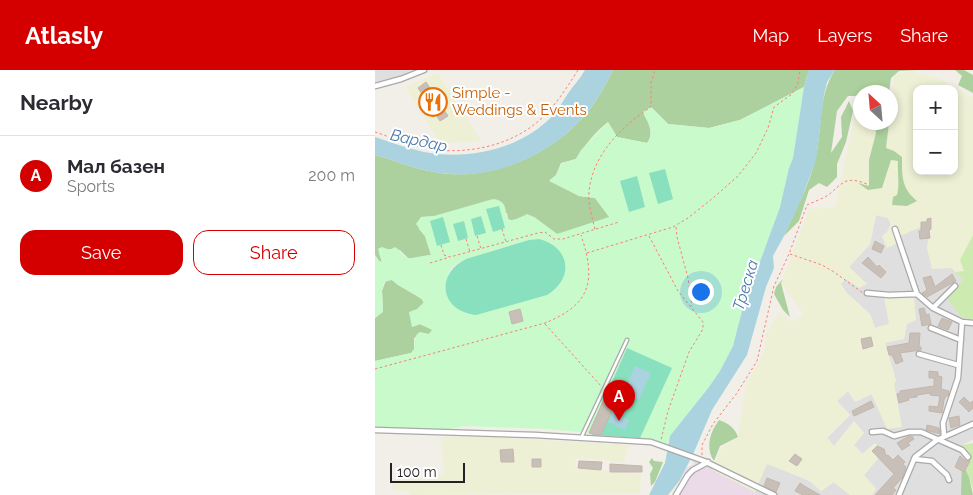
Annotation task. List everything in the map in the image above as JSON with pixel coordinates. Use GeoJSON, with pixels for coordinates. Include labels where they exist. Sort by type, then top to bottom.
{"type":"FeatureCollection","features":[{"type":"Feature","properties":{"kind":"street"},"geometry":{"type":"LineString","coordinates":[[375,86],[425,70]]}},
{"type":"Feature","properties":{"kind":"street"},"geometry":{"type":"LineString","coordinates":[[895,229],[917,294],[933,308],[962,322],[973,323]]}},
{"type":"Feature","properties":{"kind":"street"},"geometry":{"type":"LineString","coordinates":[[933,308],[955,286]]}},
{"type":"Feature","properties":{"kind":"street"},"geometry":{"type":"LineString","coordinates":[[867,293],[889,295],[917,294]]}},
{"type":"Feature","properties":{"kind":"street"},"geometry":{"type":"LineString","coordinates":[[944,436],[943,423],[958,378],[962,322]]}},
{"type":"Feature","properties":{"kind":"street"},"geometry":{"type":"LineString","coordinates":[[931,328],[961,340]]}},
{"type":"Feature","properties":{"kind":"street"},"geometry":{"type":"LineString","coordinates":[[919,354],[958,365]]}},
{"type":"Feature","properties":{"kind":"street"},"geometry":{"type":"LineString","coordinates":[[899,495],[914,459],[924,449],[944,436],[973,424]]}},
{"type":"Feature","properties":{"kind":"street"},"geometry":{"type":"LineString","coordinates":[[375,430],[510,434],[659,444],[704,461],[774,495]]}},
{"type":"Feature","properties":{"kind":"street"},"geometry":{"type":"LineString","coordinates":[[872,432],[883,431],[894,436],[921,432],[962,450],[968,457]]}},
{"type":"Feature","properties":{"kind":"street"},"geometry":{"type":"LineString","coordinates":[[914,459],[932,461],[947,475],[949,480]]}},
{"type":"Feature","properties":{"kind":"street"},"geometry":{"type":"LineString","coordinates":[[676,495],[688,475],[704,461]]}},
{"type":"Feature","properties":{"kind":"lane"},"geometry":{"type":"LineString","coordinates":[[581,438],[627,340]]}},
{"type":"Feature","properties":{"kind":"path"},"geometry":{"type":"LineString","coordinates":[[375,132],[411,145],[429,149],[463,150],[489,146],[513,137],[537,121],[559,97],[578,70]]}},
{"type":"Feature","properties":{"kind":"path"},"geometry":{"type":"LineString","coordinates":[[595,230],[589,199],[593,174],[615,137],[633,119],[651,107],[651,83],[655,70]]}},
{"type":"Feature","properties":{"kind":"path"},"geometry":{"type":"LineString","coordinates":[[587,253],[676,225],[700,209],[747,166],[762,143],[774,107],[792,94],[798,83],[800,70]]}},
{"type":"Feature","properties":{"kind":"path"},"geometry":{"type":"LineString","coordinates":[[704,461],[701,449],[713,424],[737,393],[757,361],[774,286],[789,254],[807,205],[831,193],[838,184],[845,181],[854,180],[867,184]]}},
{"type":"Feature","properties":{"kind":"path"},"geometry":{"type":"LineString","coordinates":[[430,263],[545,232],[556,240],[581,235],[619,222]]}},
{"type":"Feature","properties":{"kind":"path"},"geometry":{"type":"LineString","coordinates":[[676,225],[677,237],[686,268],[692,307]]}},
{"type":"Feature","properties":{"kind":"path"},"geometry":{"type":"LineString","coordinates":[[502,229],[506,242]]}},
{"type":"Feature","properties":{"kind":"path"},"geometry":{"type":"LineString","coordinates":[[375,369],[545,323],[568,312],[584,294],[589,278],[587,253],[581,235]]}},
{"type":"Feature","properties":{"kind":"path"},"geometry":{"type":"LineString","coordinates":[[648,235],[679,291],[703,322],[703,329],[689,352],[668,411],[659,444]]}},
{"type":"Feature","properties":{"kind":"path"},"geometry":{"type":"LineString","coordinates":[[477,236],[481,249]]}},
{"type":"Feature","properties":{"kind":"path"},"geometry":{"type":"LineString","coordinates":[[466,239],[470,252]]}},
{"type":"Feature","properties":{"kind":"path"},"geometry":{"type":"LineString","coordinates":[[441,245],[444,255],[450,257]]}},
{"type":"Feature","properties":{"kind":"path"},"geometry":{"type":"LineString","coordinates":[[789,254],[823,265],[846,279],[859,290],[867,293]]}},
{"type":"Feature","properties":{"kind":"path"},"geometry":{"type":"LineString","coordinates":[[545,323],[604,389]]}},
{"type":"Feature","properties":{"kind":"shaded area"},"geometry":{"type":"Polygon","coordinates":[[[375,70],[424,70],[375,86],[375,70]]]}},
{"type":"Feature","properties":{"kind":"shaded area"},"geometry":{"type":"Polygon","coordinates":[[[876,215],[888,218],[891,224],[887,232],[899,236],[925,225],[930,227],[952,268],[964,280],[961,317],[973,320],[973,440],[962,445],[970,458],[961,495],[872,495],[876,489],[864,475],[882,454],[875,443],[863,455],[854,445],[833,446],[827,438],[850,415],[837,401],[848,391],[871,393],[887,428],[893,384],[896,381],[885,343],[889,324],[875,328],[870,314],[847,294],[840,284],[846,279],[866,284],[849,267],[870,244],[876,215]]]}},
{"type":"Feature","properties":{"kind":"shaded area"},"geometry":{"type":"Polygon","coordinates":[[[690,459],[709,466],[721,475],[767,463],[810,481],[821,491],[834,482],[850,495],[674,495],[694,463],[690,459]]]}},
{"type":"Feature","properties":{"kind":"shaded area"},"geometry":{"type":"Polygon","coordinates":[[[697,462],[760,495],[674,495],[686,469],[697,462]]]}},
{"type":"Feature","properties":{"kind":"green space"},"geometry":{"type":"Polygon","coordinates":[[[613,70],[809,70],[804,87],[740,120],[709,128],[668,124],[651,107],[643,112],[651,131],[647,143],[617,137],[608,122],[604,125],[582,149],[576,159],[561,163],[556,175],[550,180],[579,196],[595,198],[609,216],[623,229],[557,234],[534,217],[513,221],[508,219],[507,213],[421,217],[419,229],[425,236],[431,255],[409,259],[400,250],[386,249],[379,253],[382,262],[379,261],[375,255],[375,155],[427,171],[455,174],[499,169],[520,162],[540,152],[576,125],[590,109],[613,70]]]}},
{"type":"Feature","properties":{"kind":"green space"},"geometry":{"type":"Polygon","coordinates":[[[835,70],[917,70],[899,71],[891,78],[890,85],[853,85],[853,96],[848,96],[837,111],[831,153],[842,137],[841,117],[849,101],[853,111],[846,142],[837,164],[837,177],[827,187],[819,183],[809,190],[799,221],[784,236],[812,170],[817,149],[825,91],[835,70]]]}},
{"type":"Feature","properties":{"kind":"green space"},"geometry":{"type":"Polygon","coordinates":[[[955,70],[964,70],[973,75],[973,93],[958,85],[962,76],[955,70]]]}},
{"type":"Feature","properties":{"kind":"green space"},"geometry":{"type":"Polygon","coordinates":[[[910,71],[934,77],[952,85],[913,85],[913,175],[958,175],[958,89],[969,97],[973,96],[973,235],[960,260],[965,271],[955,272],[952,268],[932,269],[927,248],[930,227],[925,225],[900,236],[896,244],[887,248],[882,236],[887,232],[891,224],[888,218],[876,215],[870,244],[849,267],[867,284],[859,288],[846,279],[841,284],[847,293],[870,314],[875,328],[889,324],[884,297],[914,296],[916,320],[907,324],[904,339],[885,343],[896,381],[894,383],[902,427],[887,429],[872,394],[855,402],[848,391],[837,401],[850,415],[827,437],[834,446],[854,421],[864,433],[854,445],[862,454],[875,443],[882,453],[864,475],[876,489],[872,495],[850,495],[834,482],[821,491],[810,481],[767,464],[755,492],[712,470],[722,447],[738,437],[746,384],[764,353],[766,333],[780,312],[792,322],[804,315],[781,283],[809,209],[835,207],[853,124],[853,130],[898,130],[898,85],[894,85],[894,75],[910,71]]]}},
{"type":"Feature","properties":{"kind":"green space"},"geometry":{"type":"Polygon","coordinates":[[[438,73],[481,141],[440,143],[405,87],[438,73]]]}},
{"type":"Feature","properties":{"kind":"green space"},"geometry":{"type":"Polygon","coordinates":[[[804,87],[793,158],[780,207],[742,311],[733,346],[720,371],[670,436],[667,445],[640,438],[548,429],[464,426],[440,431],[375,429],[375,361],[411,353],[414,349],[416,335],[420,332],[429,334],[432,330],[420,324],[412,327],[409,312],[417,309],[424,302],[392,280],[384,282],[382,291],[383,312],[375,318],[375,255],[382,262],[378,249],[382,247],[390,250],[395,247],[408,258],[431,255],[425,236],[416,224],[421,217],[434,216],[493,199],[500,201],[504,205],[507,218],[510,220],[527,214],[557,234],[609,217],[595,198],[579,196],[549,181],[556,175],[562,163],[576,159],[581,150],[608,122],[617,137],[647,143],[651,131],[643,112],[651,107],[668,124],[709,128],[740,120],[804,87]],[[539,239],[529,240],[466,259],[456,264],[448,274],[452,302],[459,310],[467,314],[555,290],[561,282],[565,267],[560,253],[548,242],[539,239]]]}},
{"type":"Feature","properties":{"kind":"green space"},"geometry":{"type":"Polygon","coordinates":[[[876,130],[888,130],[886,148],[902,157],[903,181],[908,191],[917,201],[907,206],[892,205],[893,197],[897,195],[898,191],[898,161],[891,160],[882,188],[868,190],[858,183],[869,186],[869,160],[876,130]]]}},
{"type":"Feature","properties":{"kind":"green space"},"geometry":{"type":"Polygon","coordinates":[[[665,169],[673,199],[658,204],[649,173],[665,169]]]}},
{"type":"Feature","properties":{"kind":"green space"},"geometry":{"type":"Polygon","coordinates":[[[637,176],[645,207],[629,212],[620,181],[637,176]]]}},
{"type":"Feature","properties":{"kind":"green space"},"geometry":{"type":"Polygon","coordinates":[[[499,206],[505,228],[493,232],[486,209],[499,206]]]}},
{"type":"Feature","properties":{"kind":"green space"},"geometry":{"type":"Polygon","coordinates":[[[481,216],[486,233],[475,236],[471,219],[481,216]]]}},
{"type":"Feature","properties":{"kind":"green space"},"geometry":{"type":"Polygon","coordinates":[[[443,217],[450,242],[437,246],[430,221],[443,217]]]}},
{"type":"Feature","properties":{"kind":"green space"},"geometry":{"type":"Polygon","coordinates":[[[464,221],[468,238],[458,241],[453,224],[464,221]]]}},
{"type":"Feature","properties":{"kind":"green space"},"geometry":{"type":"Polygon","coordinates":[[[973,235],[973,320],[961,317],[947,298],[963,280],[955,272],[964,271],[960,260],[973,235]]]}},
{"type":"Feature","properties":{"kind":"green space"},"geometry":{"type":"Polygon","coordinates":[[[539,239],[557,249],[563,256],[565,264],[562,280],[547,295],[476,315],[455,307],[449,299],[446,291],[446,282],[449,274],[466,259],[529,240],[539,239]]]}},
{"type":"Feature","properties":{"kind":"green space"},"geometry":{"type":"Polygon","coordinates":[[[783,279],[781,283],[790,317],[783,310],[774,294],[776,287],[783,279]]]}},
{"type":"Feature","properties":{"kind":"green space"},"geometry":{"type":"Polygon","coordinates":[[[386,280],[392,280],[422,299],[423,305],[411,317],[412,327],[420,324],[432,329],[432,331],[429,334],[414,338],[414,350],[411,353],[375,361],[375,318],[383,311],[382,291],[386,280]]]}},
{"type":"Feature","properties":{"kind":"green space"},"geometry":{"type":"Polygon","coordinates":[[[627,348],[672,368],[640,438],[594,435],[589,433],[627,348]]]}},
{"type":"Feature","properties":{"kind":"green space"},"geometry":{"type":"Polygon","coordinates":[[[719,420],[731,426],[738,437],[720,446],[714,461],[709,445],[713,430],[719,420]]]}},
{"type":"Feature","properties":{"kind":"green space"},"geometry":{"type":"Polygon","coordinates":[[[441,437],[492,437],[629,445],[624,462],[576,458],[575,468],[641,474],[640,494],[409,495],[410,492],[393,489],[392,481],[444,475],[441,437]]]}},
{"type":"Feature","properties":{"kind":"green space"},"geometry":{"type":"Polygon","coordinates":[[[973,443],[973,490],[962,463],[970,458],[961,448],[962,445],[973,443]]]}},
{"type":"Feature","properties":{"kind":"green space"},"geometry":{"type":"Polygon","coordinates":[[[652,458],[654,461],[663,462],[655,482],[651,486],[650,474],[653,468],[649,462],[652,458]]]}},
{"type":"Feature","properties":{"kind":"green space"},"geometry":{"type":"Polygon","coordinates":[[[962,463],[969,477],[973,495],[961,495],[962,463]]]}},
{"type":"Feature","properties":{"kind":"water"},"geometry":{"type":"Polygon","coordinates":[[[585,70],[613,70],[590,109],[575,125],[558,140],[520,162],[499,169],[456,174],[427,171],[375,155],[375,137],[416,150],[445,154],[476,153],[507,145],[534,131],[549,119],[585,70]]]}},
{"type":"Feature","properties":{"kind":"water"},"geometry":{"type":"Polygon","coordinates":[[[809,70],[835,70],[827,82],[824,95],[816,160],[801,200],[773,256],[774,268],[766,287],[747,355],[712,410],[680,480],[668,495],[649,495],[665,463],[670,436],[709,387],[733,346],[742,311],[780,207],[793,158],[804,87],[809,70]]]}},
{"type":"Feature","properties":{"kind":"water"},"geometry":{"type":"Polygon","coordinates":[[[635,366],[651,373],[639,400],[623,393],[635,366]]]}},
{"type":"Feature","properties":{"kind":"water"},"geometry":{"type":"Polygon","coordinates":[[[613,412],[629,420],[625,430],[608,422],[613,412]]]}},
{"type":"Feature","properties":{"kind":"building","name":"Simple - Weddings & Events"},"geometry":{"type":"Polygon","coordinates":[[[426,82],[448,116],[440,121],[418,88],[426,82]]]}},
{"type":"Feature","properties":{"kind":"building"},"geometry":{"type":"Polygon","coordinates":[[[931,218],[930,238],[920,239],[921,222],[927,222],[927,219],[931,218]]]}},
{"type":"Feature","properties":{"kind":"building"},"geometry":{"type":"Polygon","coordinates":[[[875,241],[884,246],[881,253],[872,249],[875,241]]]}},
{"type":"Feature","properties":{"kind":"building"},"geometry":{"type":"Polygon","coordinates":[[[868,257],[877,267],[879,265],[886,272],[881,278],[862,263],[868,257]]]}},
{"type":"Feature","properties":{"kind":"building"},"geometry":{"type":"Polygon","coordinates":[[[952,274],[956,281],[927,297],[922,293],[927,290],[923,278],[931,276],[935,287],[952,274]]]}},
{"type":"Feature","properties":{"kind":"building"},"geometry":{"type":"Polygon","coordinates":[[[924,308],[926,315],[929,314],[931,324],[922,326],[919,309],[924,308]]]}},
{"type":"Feature","properties":{"kind":"building"},"geometry":{"type":"Polygon","coordinates":[[[520,309],[523,321],[512,324],[509,312],[520,309]]]}},
{"type":"Feature","properties":{"kind":"building"},"geometry":{"type":"Polygon","coordinates":[[[942,318],[952,322],[948,330],[938,326],[942,318]]]}},
{"type":"Feature","properties":{"kind":"building"},"geometry":{"type":"Polygon","coordinates":[[[910,333],[920,333],[919,347],[921,347],[921,350],[900,353],[903,361],[896,364],[892,355],[889,355],[887,347],[909,343],[910,333]]]}},
{"type":"Feature","properties":{"kind":"building"},"geometry":{"type":"Polygon","coordinates":[[[871,337],[873,346],[863,349],[861,339],[871,337]]]}},
{"type":"Feature","properties":{"kind":"building"},"geometry":{"type":"Polygon","coordinates":[[[929,371],[938,372],[938,376],[942,377],[941,389],[949,391],[948,396],[944,400],[942,413],[929,411],[929,406],[938,407],[940,396],[930,395],[931,393],[917,395],[917,397],[908,398],[909,400],[899,403],[897,394],[900,391],[934,386],[934,378],[929,378],[929,371]]]}},
{"type":"Feature","properties":{"kind":"building"},"geometry":{"type":"Polygon","coordinates":[[[964,397],[970,403],[973,401],[973,408],[969,412],[959,402],[964,397]]]}},
{"type":"Feature","properties":{"kind":"building"},"geometry":{"type":"Polygon","coordinates":[[[604,399],[613,408],[601,435],[589,433],[604,399]]]}},
{"type":"Feature","properties":{"kind":"building"},"geometry":{"type":"Polygon","coordinates":[[[871,401],[874,407],[854,416],[852,411],[871,401]]]}},
{"type":"Feature","properties":{"kind":"building"},"geometry":{"type":"Polygon","coordinates":[[[959,416],[960,425],[951,428],[949,418],[959,416]]]}},
{"type":"Feature","properties":{"kind":"building"},"geometry":{"type":"Polygon","coordinates":[[[927,425],[939,428],[940,434],[926,430],[927,425]]]}},
{"type":"Feature","properties":{"kind":"building"},"geometry":{"type":"Polygon","coordinates":[[[912,436],[914,439],[908,443],[910,445],[902,450],[897,443],[912,436]]]}},
{"type":"Feature","properties":{"kind":"building"},"geometry":{"type":"Polygon","coordinates":[[[877,446],[884,449],[886,456],[888,455],[893,460],[898,455],[905,462],[903,464],[906,467],[902,478],[893,488],[896,490],[892,495],[875,495],[894,474],[872,451],[877,446]]]}},
{"type":"Feature","properties":{"kind":"building"},"geometry":{"type":"Polygon","coordinates":[[[513,449],[514,462],[501,462],[500,450],[513,449]]]}},
{"type":"Feature","properties":{"kind":"building"},"geometry":{"type":"Polygon","coordinates":[[[795,454],[802,459],[797,466],[789,461],[795,454]]]}},
{"type":"Feature","properties":{"kind":"building"},"geometry":{"type":"Polygon","coordinates":[[[960,456],[966,461],[970,461],[964,472],[955,467],[960,456]]]}},
{"type":"Feature","properties":{"kind":"building"},"geometry":{"type":"Polygon","coordinates":[[[532,459],[541,459],[541,467],[532,467],[532,459]]]}},
{"type":"Feature","properties":{"kind":"building"},"geometry":{"type":"Polygon","coordinates":[[[579,461],[602,462],[601,470],[578,468],[579,461]]]}},
{"type":"Feature","properties":{"kind":"building"},"geometry":{"type":"Polygon","coordinates":[[[610,464],[642,466],[642,472],[610,472],[610,464]]]}},
{"type":"Feature","properties":{"kind":"building"},"geometry":{"type":"Polygon","coordinates":[[[767,478],[780,483],[776,492],[764,486],[767,478]]]}},
{"type":"Feature","properties":{"kind":"building"},"geometry":{"type":"Polygon","coordinates":[[[800,483],[820,495],[803,495],[795,491],[800,483]]]}},
{"type":"Feature","properties":{"kind":"place","name":"Simple - Weddings & Events"},"geometry":{"type":"Point","coordinates":[433,102]}},
{"type":"Feature","properties":{"kind":"place","name":"Мал базен"},"geometry":{"type":"Point","coordinates":[619,421]}},
{"type":"Feature","properties":{"kind":"water label","name":"Вардар"},"geometry":{"type":"Point","coordinates":[419,140]}},
{"type":"Feature","properties":{"kind":"water label","name":"Треска"},"geometry":{"type":"Point","coordinates":[745,285]}}]}
